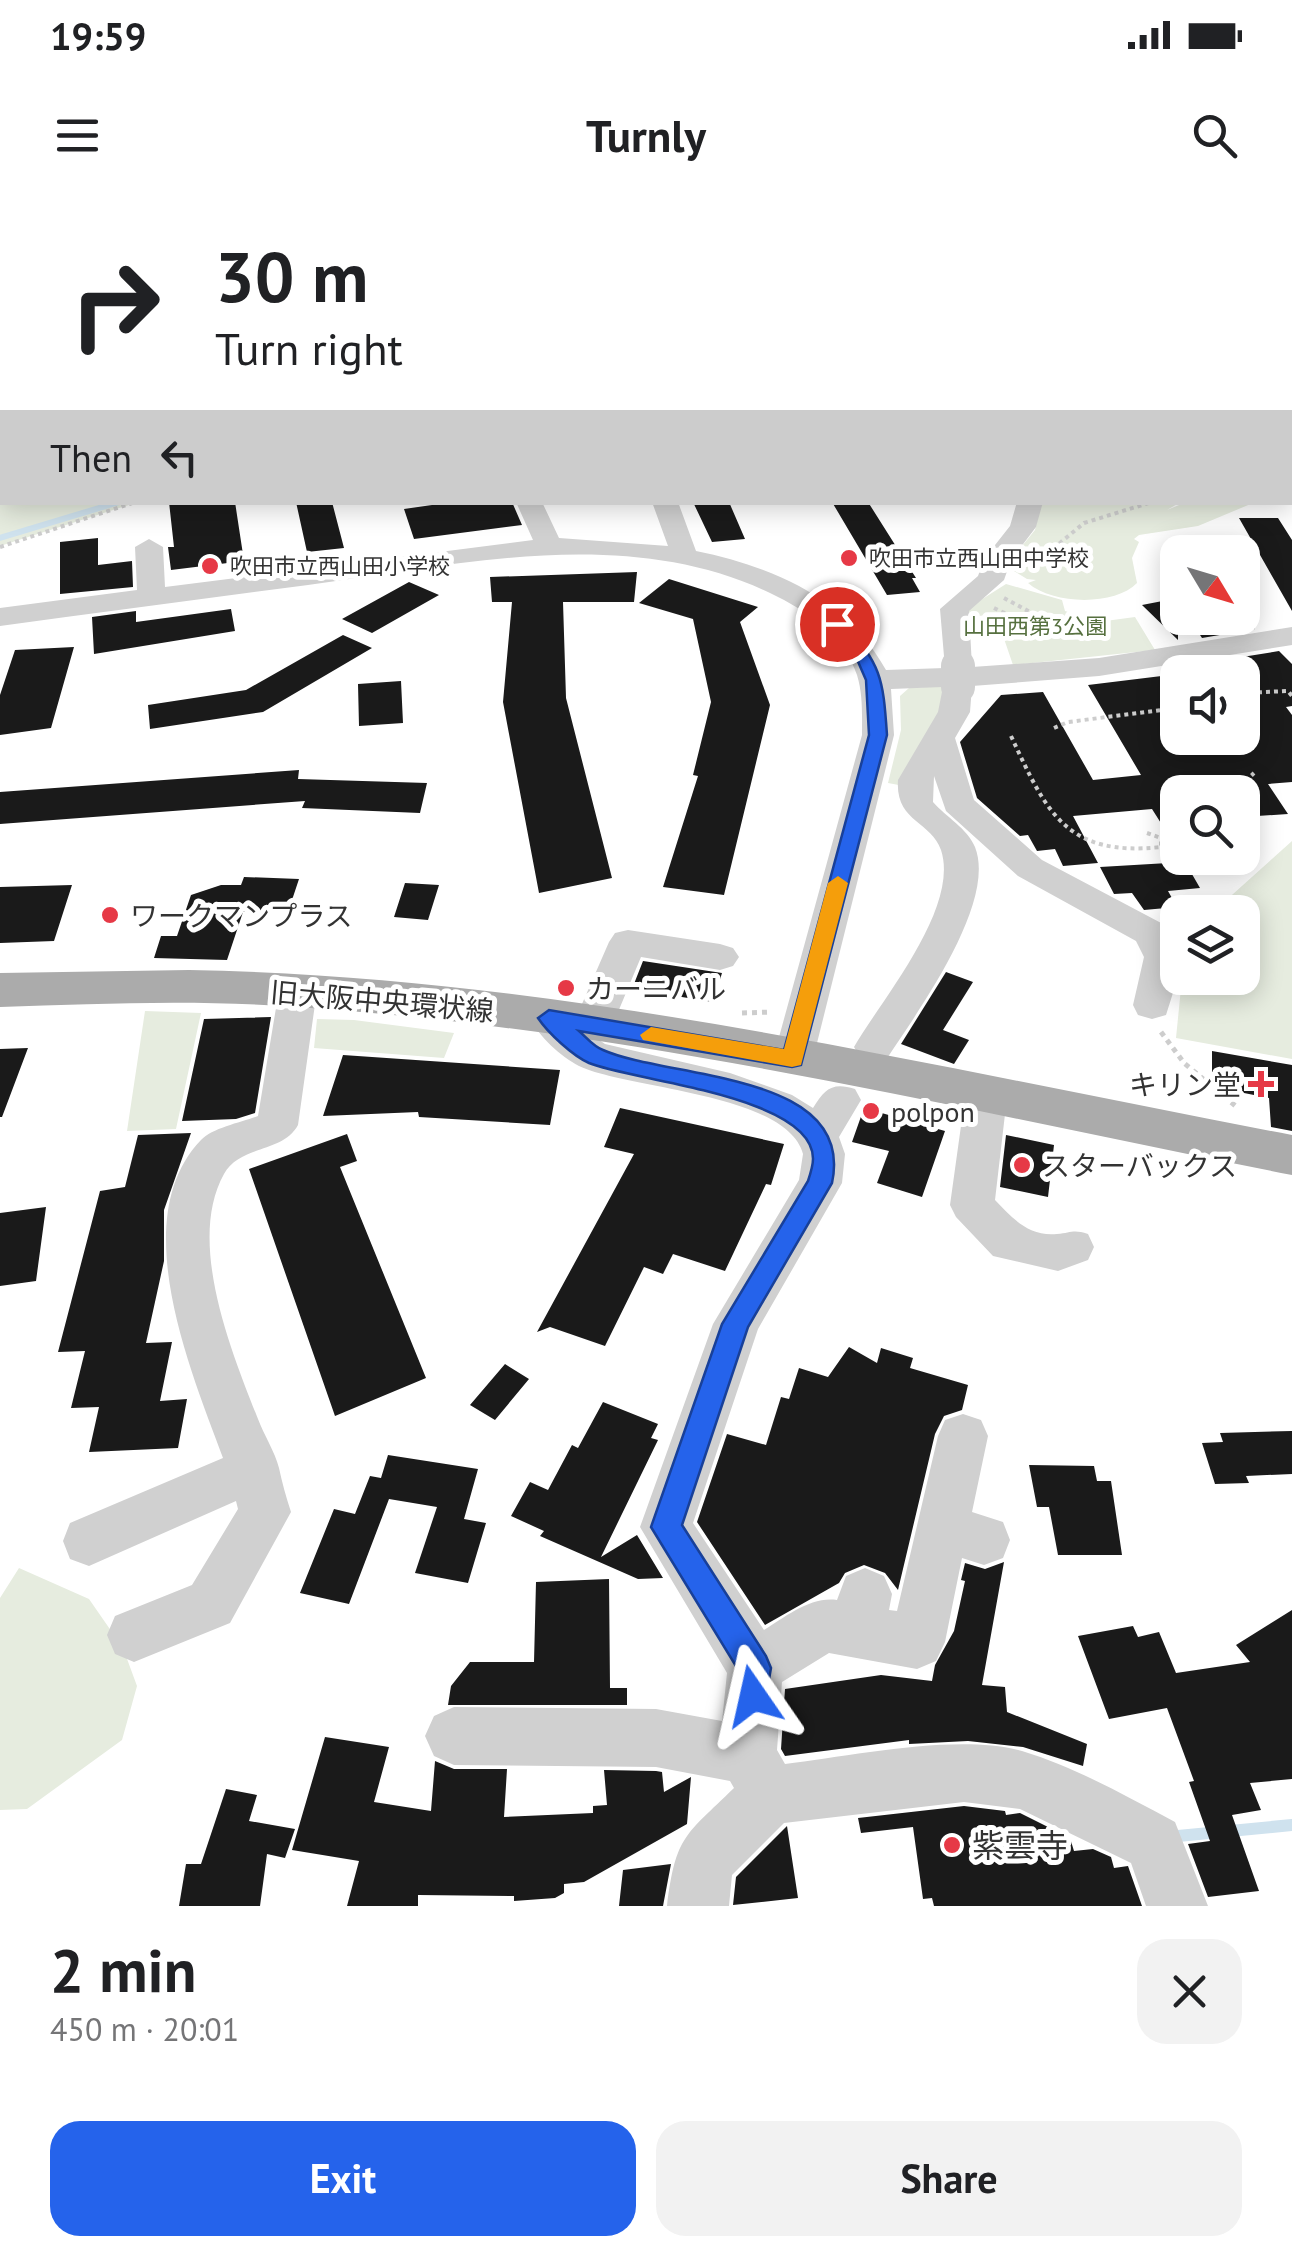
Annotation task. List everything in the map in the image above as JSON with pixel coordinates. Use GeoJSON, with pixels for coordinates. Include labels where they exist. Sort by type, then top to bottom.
{"type":"FeatureCollection","features":[{"type":"Feature","properties":{"kind":"main road","name":"旧大阪中央環状線"},"geometry":{"type":"LineString","coordinates":[[0,990],[298,990],[571,1021],[792,1059],[1292,1156]]}},
{"type":"Feature","properties":{"kind":"street"},"geometry":{"type":"LineString","coordinates":[[530,505],[549,546]]}},
{"type":"Feature","properties":{"kind":"street"},"geometry":{"type":"LineString","coordinates":[[666,505],[683,555]]}},
{"type":"Feature","properties":{"kind":"street"},"geometry":{"type":"LineString","coordinates":[[874,1047],[923,972],[950,918],[962,860],[957,845],[918,807],[912,792],[954,712],[958,677],[954,609],[997,589],[998,559],[1023,527],[1029,505]]}},
{"type":"Feature","properties":{"kind":"street"},"geometry":{"type":"LineString","coordinates":[[0,617],[151,597],[373,557],[549,546],[598,545],[683,555],[722,565],[805,600],[864,656],[875,680],[878,735],[792,1059]]}},
{"type":"Feature","properties":{"kind":"street"},"geometry":{"type":"LineString","coordinates":[[149,547],[151,597]]}},
{"type":"Feature","properties":{"kind":"street"},"geometry":{"type":"LineString","coordinates":[[722,565],[736,552],[798,574]]}},
{"type":"Feature","properties":{"kind":"street"},"geometry":{"type":"LineString","coordinates":[[875,680],[1015,676],[1099,667],[1292,636]]}},
{"type":"Feature","properties":{"kind":"street"},"geometry":{"type":"LineString","coordinates":[[940,740],[958,804],[1030,868],[1122,914],[1150,934],[1163,956],[1152,1006]]}},
{"type":"Feature","properties":{"kind":"street"},"geometry":{"type":"LineString","coordinates":[[698,1906],[703,1861],[759,1775],[755,1668],[666,1527],[736,1324],[820,1183],[828,1118],[791,1113],[750,1093],[594,1056],[571,1021],[628,942],[720,957]]}},
{"type":"Feature","properties":{"kind":"street"},"geometry":{"type":"LineString","coordinates":[[134,1635],[211,1604],[266,1512],[254,1468],[214,1378],[188,1263],[196,1190],[216,1149],[277,1125],[298,990]]}},
{"type":"Feature","properties":{"kind":"street"},"geometry":{"type":"LineString","coordinates":[[986,1097],[972,1205],[1009,1243],[1058,1253],[1072,1247]]}},
{"type":"Feature","properties":{"kind":"street"},"geometry":{"type":"LineString","coordinates":[[755,1668],[824,1624],[861,1613],[916,1642],[963,1534],[963,1436]]}},
{"type":"Feature","properties":{"kind":"street"},"geometry":{"type":"LineString","coordinates":[[90,1541],[254,1468]]}},
{"type":"Feature","properties":{"kind":"street"},"geometry":{"type":"LineString","coordinates":[[454,1736],[656,1738],[759,1775],[964,1773],[1020,1780],[1085,1807],[1154,1843],[1177,1906]]}},
{"type":"Feature","properties":{"kind":"path"},"geometry":{"type":"LineString","coordinates":[[0,547],[126,505]]}},
{"type":"Feature","properties":{"kind":"path"},"geometry":{"type":"LineString","coordinates":[[1030,612],[997,589],[1084,522],[1142,505]]}},
{"type":"Feature","properties":{"kind":"path"},"geometry":{"type":"LineString","coordinates":[[1260,692],[1288,690],[1292,696]]}},
{"type":"Feature","properties":{"kind":"path"},"geometry":{"type":"LineString","coordinates":[[1054,728],[1068,722],[1160,710]]}},
{"type":"Feature","properties":{"kind":"path"},"geometry":{"type":"LineString","coordinates":[[1011,736],[1048,813],[1080,838],[1109,841],[1123,851],[1160,847]]}},
{"type":"Feature","properties":{"kind":"path"},"geometry":{"type":"LineString","coordinates":[[1147,832],[1160,838]]}},
{"type":"Feature","properties":{"kind":"path"},"geometry":{"type":"LineString","coordinates":[[1152,1006],[1158,1028],[1184,1063],[1242,1115]]}},
{"type":"Feature","properties":{"kind":"green space"},"geometry":{"type":"Polygon","coordinates":[[[0,505],[129,505],[0,546],[0,505]]]}},
{"type":"Feature","properties":{"kind":"green space"},"geometry":{"type":"Polygon","coordinates":[[[1041,505],[1176,505],[1167,510],[1179,505],[1248,505],[1198,526],[1139,535],[1134,539],[1139,542],[1132,558],[1137,583],[1127,591],[1099,599],[1052,596],[1028,583],[1036,580],[1006,566],[1035,530],[1041,505]]]}},
{"type":"Feature","properties":{"kind":"green space","name":"山田西第3公園"},"geometry":{"type":"Polygon","coordinates":[[[1006,584],[1062,600],[1065,611],[1098,622],[1135,617],[1155,650],[1013,665],[1000,627],[966,628],[965,610],[1006,584]]]}},
{"type":"Feature","properties":{"kind":"green space"},"geometry":{"type":"Polygon","coordinates":[[[945,686],[945,701],[904,786],[888,783],[901,730],[900,696],[909,688],[945,686]]]}},
{"type":"Feature","properties":{"kind":"green space"},"geometry":{"type":"Polygon","coordinates":[[[1292,841],[1292,1059],[1176,1038],[1180,995],[1260,995],[1260,895],[1232,895],[1254,875],[1260,875],[1260,870],[1292,841]]]}},
{"type":"Feature","properties":{"kind":"green space"},"geometry":{"type":"Polygon","coordinates":[[[145,1011],[201,1013],[176,1129],[127,1131],[145,1011]]]}},
{"type":"Feature","properties":{"kind":"green space"},"geometry":{"type":"Polygon","coordinates":[[[317,1019],[454,1033],[444,1058],[314,1048],[317,1019]]]}},
{"type":"Feature","properties":{"kind":"green space"},"geometry":{"type":"Polygon","coordinates":[[[19,1568],[89,1599],[123,1648],[137,1686],[122,1740],[27,1809],[0,1810],[0,1598],[19,1568]]]}},
{"type":"Feature","properties":{"kind":"building"},"geometry":{"type":"Polygon","coordinates":[[[169,505],[235,505],[244,561],[171,570],[168,547],[174,547],[169,505]]]}},
{"type":"Feature","properties":{"kind":"building"},"geometry":{"type":"Polygon","coordinates":[[[297,505],[333,505],[344,548],[307,552],[297,505]]]}},
{"type":"Feature","properties":{"kind":"building"},"geometry":{"type":"Polygon","coordinates":[[[513,505],[522,525],[414,539],[404,509],[513,505]]]}},
{"type":"Feature","properties":{"kind":"building"},"geometry":{"type":"Polygon","coordinates":[[[694,505],[730,505],[745,539],[712,542],[694,505]]]}},
{"type":"Feature","properties":{"kind":"building"},"geometry":{"type":"Polygon","coordinates":[[[834,505],[870,505],[916,578],[912,578],[920,592],[887,595],[834,505]]]}},
{"type":"Feature","properties":{"kind":"building"},"geometry":{"type":"Polygon","coordinates":[[[1239,518],[1278,518],[1292,540],[1292,611],[1260,555],[1260,535],[1249,535],[1239,518]]]}},
{"type":"Feature","properties":{"kind":"building"},"geometry":{"type":"Polygon","coordinates":[[[98,538],[98,565],[132,561],[133,587],[60,594],[60,542],[98,538]]]}},
{"type":"Feature","properties":{"kind":"building"},"geometry":{"type":"Polygon","coordinates":[[[637,572],[634,602],[563,602],[566,698],[612,878],[539,893],[503,702],[512,602],[492,602],[490,577],[637,572]]]}},
{"type":"Feature","properties":{"kind":"building"},"geometry":{"type":"Polygon","coordinates":[[[669,579],[758,607],[740,622],[770,705],[724,895],[663,887],[698,776],[693,775],[711,702],[693,619],[639,603],[669,579]]]}},
{"type":"Feature","properties":{"kind":"building"},"geometry":{"type":"Polygon","coordinates":[[[409,582],[439,595],[372,633],[342,619],[409,582]]]}},
{"type":"Feature","properties":{"kind":"building"},"geometry":{"type":"Polygon","coordinates":[[[1160,602],[1160,622],[1142,605],[1160,602]]]}},
{"type":"Feature","properties":{"kind":"building"},"geometry":{"type":"Polygon","coordinates":[[[231,609],[235,631],[94,654],[92,617],[136,611],[136,622],[231,609]]]}},
{"type":"Feature","properties":{"kind":"building"},"geometry":{"type":"Polygon","coordinates":[[[343,635],[372,648],[263,712],[150,729],[148,705],[246,690],[343,635]]]}},
{"type":"Feature","properties":{"kind":"building"},"geometry":{"type":"Polygon","coordinates":[[[74,647],[51,728],[0,735],[0,695],[15,650],[74,647]]]}},
{"type":"Feature","properties":{"kind":"building"},"geometry":{"type":"Polygon","coordinates":[[[1279,651],[1292,664],[1292,706],[1286,707],[1292,715],[1292,782],[1268,784],[1288,814],[1260,816],[1260,775],[1160,775],[1160,822],[1152,809],[1073,816],[1098,863],[1063,866],[1055,849],[1037,851],[1028,835],[1020,836],[977,798],[960,742],[1001,695],[1043,692],[1093,780],[1141,775],[1088,685],[1160,676],[1160,755],[1260,755],[1260,655],[1254,655],[1279,651]]]}},
{"type":"Feature","properties":{"kind":"building"},"geometry":{"type":"Polygon","coordinates":[[[401,681],[403,723],[359,726],[358,684],[401,681]]]}},
{"type":"Feature","properties":{"kind":"building"},"geometry":{"type":"Polygon","coordinates":[[[299,770],[298,779],[427,783],[420,813],[302,808],[305,801],[0,824],[0,792],[299,770]]]}},
{"type":"Feature","properties":{"kind":"building"},"geometry":{"type":"Polygon","coordinates":[[[1160,863],[1160,875],[1192,875],[1200,888],[1168,891],[1170,895],[1160,895],[1160,909],[1144,910],[1132,893],[1114,894],[1100,867],[1160,863]]]}},
{"type":"Feature","properties":{"kind":"building"},"geometry":{"type":"Polygon","coordinates":[[[244,877],[299,879],[288,912],[243,912],[227,960],[154,958],[161,936],[177,936],[191,895],[221,885],[241,885],[244,877]]]}},
{"type":"Feature","properties":{"kind":"building"},"geometry":{"type":"Polygon","coordinates":[[[405,883],[439,885],[428,920],[394,917],[405,883]]]}},
{"type":"Feature","properties":{"kind":"building"},"geometry":{"type":"Polygon","coordinates":[[[72,885],[54,941],[0,943],[0,887],[72,885]]]}},
{"type":"Feature","properties":{"kind":"building"},"geometry":{"type":"Polygon","coordinates":[[[643,961],[722,973],[713,1002],[632,989],[643,961]]]}},
{"type":"Feature","properties":{"kind":"building"},"geometry":{"type":"Polygon","coordinates":[[[946,972],[973,982],[943,1030],[969,1040],[954,1064],[901,1044],[946,972]]]}},
{"type":"Feature","properties":{"kind":"building"},"geometry":{"type":"Polygon","coordinates":[[[271,1017],[255,1113],[236,1119],[182,1121],[204,1019],[271,1017]]]}},
{"type":"Feature","properties":{"kind":"building"},"geometry":{"type":"Polygon","coordinates":[[[28,1048],[2,1117],[0,1117],[0,1049],[28,1048]]]}},
{"type":"Feature","properties":{"kind":"building","name":"キリン堂"},"geometry":{"type":"Polygon","coordinates":[[[1212,1051],[1292,1065],[1292,1131],[1271,1127],[1269,1098],[1229,1090],[1229,1079],[1212,1075],[1212,1051]]]}},
{"type":"Feature","properties":{"kind":"building"},"geometry":{"type":"Polygon","coordinates":[[[343,1055],[560,1070],[550,1125],[419,1117],[418,1112],[323,1116],[343,1055]]]}},
{"type":"Feature","properties":{"kind":"building"},"geometry":{"type":"Polygon","coordinates":[[[620,1108],[784,1144],[771,1185],[766,1184],[725,1271],[673,1254],[663,1274],[644,1267],[605,1346],[550,1327],[537,1332],[634,1154],[604,1147],[620,1108]]]}},
{"type":"Feature","properties":{"kind":"building"},"geometry":{"type":"Polygon","coordinates":[[[864,1108],[945,1131],[922,1197],[877,1183],[889,1151],[852,1142],[864,1108]]]}},
{"type":"Feature","properties":{"kind":"building"},"geometry":{"type":"Polygon","coordinates":[[[191,1133],[164,1210],[164,1261],[146,1343],[172,1342],[160,1401],[187,1399],[178,1448],[89,1452],[99,1407],[71,1408],[85,1351],[58,1352],[100,1191],[125,1187],[138,1135],[191,1133]]]}},
{"type":"Feature","properties":{"kind":"building"},"geometry":{"type":"Polygon","coordinates":[[[347,1134],[357,1161],[340,1167],[426,1378],[335,1416],[249,1169],[347,1134]]]}},
{"type":"Feature","properties":{"kind":"building","name":"スターバックス"},"geometry":{"type":"Polygon","coordinates":[[[1006,1135],[1054,1145],[1048,1197],[1000,1187],[1006,1135]]]}},
{"type":"Feature","properties":{"kind":"building"},"geometry":{"type":"Polygon","coordinates":[[[46,1207],[36,1281],[0,1286],[0,1213],[46,1207]]]}},
{"type":"Feature","properties":{"kind":"building"},"geometry":{"type":"Polygon","coordinates":[[[849,1347],[877,1363],[881,1348],[913,1358],[910,1368],[968,1385],[962,1410],[944,1416],[935,1434],[898,1590],[885,1573],[864,1565],[845,1573],[839,1583],[765,1625],[697,1522],[727,1434],[766,1445],[781,1397],[789,1399],[799,1368],[828,1377],[849,1347]]]}},
{"type":"Feature","properties":{"kind":"building"},"geometry":{"type":"Polygon","coordinates":[[[505,1364],[529,1379],[495,1420],[470,1405],[505,1364]]]}},
{"type":"Feature","properties":{"kind":"building"},"geometry":{"type":"Polygon","coordinates":[[[603,1402],[658,1424],[651,1438],[658,1440],[601,1557],[637,1535],[663,1578],[638,1579],[540,1536],[544,1531],[511,1516],[530,1482],[548,1490],[572,1445],[578,1448],[603,1402]]]}},
{"type":"Feature","properties":{"kind":"building"},"geometry":{"type":"Polygon","coordinates":[[[1292,1431],[1292,1474],[1246,1476],[1249,1483],[1215,1484],[1202,1443],[1223,1442],[1220,1433],[1292,1431]]]}},
{"type":"Feature","properties":{"kind":"building"},"geometry":{"type":"Polygon","coordinates":[[[388,1455],[478,1469],[464,1519],[486,1523],[468,1583],[415,1573],[437,1507],[389,1499],[349,1604],[300,1593],[334,1509],[355,1514],[370,1476],[381,1478],[388,1455]]]}},
{"type":"Feature","properties":{"kind":"building"},"geometry":{"type":"Polygon","coordinates":[[[1029,1465],[1094,1466],[1097,1481],[1111,1481],[1122,1555],[1058,1555],[1049,1507],[1037,1507],[1029,1465]]]}},
{"type":"Feature","properties":{"kind":"building"},"geometry":{"type":"Polygon","coordinates":[[[1004,1562],[982,1685],[1005,1687],[1007,1712],[1087,1744],[1083,1766],[1023,1747],[968,1741],[909,1744],[909,1740],[785,1756],[781,1749],[785,1689],[881,1675],[932,1681],[935,1665],[954,1631],[965,1563],[985,1569],[1004,1562]]]}},
{"type":"Feature","properties":{"kind":"building"},"geometry":{"type":"Polygon","coordinates":[[[609,1579],[610,1688],[627,1688],[627,1705],[448,1705],[451,1686],[470,1662],[534,1662],[536,1582],[609,1579]]]}},
{"type":"Feature","properties":{"kind":"building"},"geometry":{"type":"Polygon","coordinates":[[[1292,1610],[1292,1779],[1250,1783],[1261,1810],[1232,1815],[1259,1891],[1208,1897],[1188,1844],[1210,1841],[1189,1782],[1194,1781],[1167,1708],[1109,1719],[1078,1636],[1133,1626],[1138,1637],[1159,1632],[1176,1673],[1250,1662],[1236,1645],[1292,1610]]]}},
{"type":"Feature","properties":{"kind":"building"},"geometry":{"type":"Polygon","coordinates":[[[325,1737],[389,1747],[374,1802],[431,1811],[435,1761],[454,1769],[507,1769],[504,1817],[593,1813],[593,1806],[607,1805],[604,1770],[656,1771],[662,1772],[664,1792],[691,1777],[687,1824],[584,1882],[564,1884],[564,1893],[555,1898],[514,1901],[514,1896],[418,1895],[418,1906],[347,1906],[359,1861],[292,1850],[325,1737]]]}},
{"type":"Feature","properties":{"kind":"building"},"geometry":{"type":"Polygon","coordinates":[[[226,1789],[257,1795],[249,1821],[295,1829],[285,1858],[267,1854],[260,1906],[179,1906],[186,1864],[201,1864],[226,1789]]]}},
{"type":"Feature","properties":{"kind":"building"},"geometry":{"type":"Polygon","coordinates":[[[964,1806],[1005,1811],[1006,1815],[1020,1813],[1070,1838],[1074,1851],[1093,1849],[1111,1857],[1114,1868],[1128,1866],[1142,1906],[934,1906],[932,1898],[923,1899],[913,1827],[861,1833],[858,1818],[964,1806]]]}},
{"type":"Feature","properties":{"kind":"building"},"geometry":{"type":"Polygon","coordinates":[[[787,1826],[798,1898],[733,1905],[736,1877],[787,1826]]]}},
{"type":"Feature","properties":{"kind":"building"},"geometry":{"type":"Polygon","coordinates":[[[671,1864],[663,1906],[619,1906],[623,1870],[671,1864]]]}},
{"type":"Feature","properties":{"kind":"waterway"},"geometry":{"type":"LineString","coordinates":[[0,538],[109,505]]}},
{"type":"Feature","properties":{"kind":"waterway"},"geometry":{"type":"LineString","coordinates":[[1178,1836],[1292,1825]]}},
{"type":"Feature","properties":{"kind":"slow traffic"},"geometry":{"type":"LineString","coordinates":[[651,1035],[792,1059],[838,883]]}},
{"type":"Feature","properties":{"kind":"place","name":"吹田市立西山田中学校"},"geometry":{"type":"Point","coordinates":[849,558]}},
{"type":"Feature","properties":{"kind":"place","name":"吹田市立西山田小学校"},"geometry":{"type":"Point","coordinates":[210,566]}},
{"type":"Feature","properties":{"kind":"place","name":"ワークマンプラス"},"geometry":{"type":"Point","coordinates":[110,915]}},
{"type":"Feature","properties":{"kind":"place","name":"カーニバル"},"geometry":{"type":"Point","coordinates":[566,988]}},
{"type":"Feature","properties":{"kind":"place","name":"キリン堂"},"geometry":{"type":"Point","coordinates":[1261,1084]}},
{"type":"Feature","properties":{"kind":"place","name":"polpon"},"geometry":{"type":"Point","coordinates":[871,1111]}},
{"type":"Feature","properties":{"kind":"place","name":"スターバックス"},"geometry":{"type":"Point","coordinates":[1022,1165]}},
{"type":"Feature","properties":{"kind":"place","name":"紫雲寺"},"geometry":{"type":"Point","coordinates":[952,1845]}},
{"type":"Feature","properties":{"kind":"route"},"geometry":{"type":"LineString","coordinates":[[753,1696],[755,1668],[666,1527],[736,1324],[820,1183],[826,1157],[817,1136],[791,1113],[750,1093],[594,1056],[549,1018],[792,1059],[878,735],[875,680],[864,656],[837,624]]}}]}
